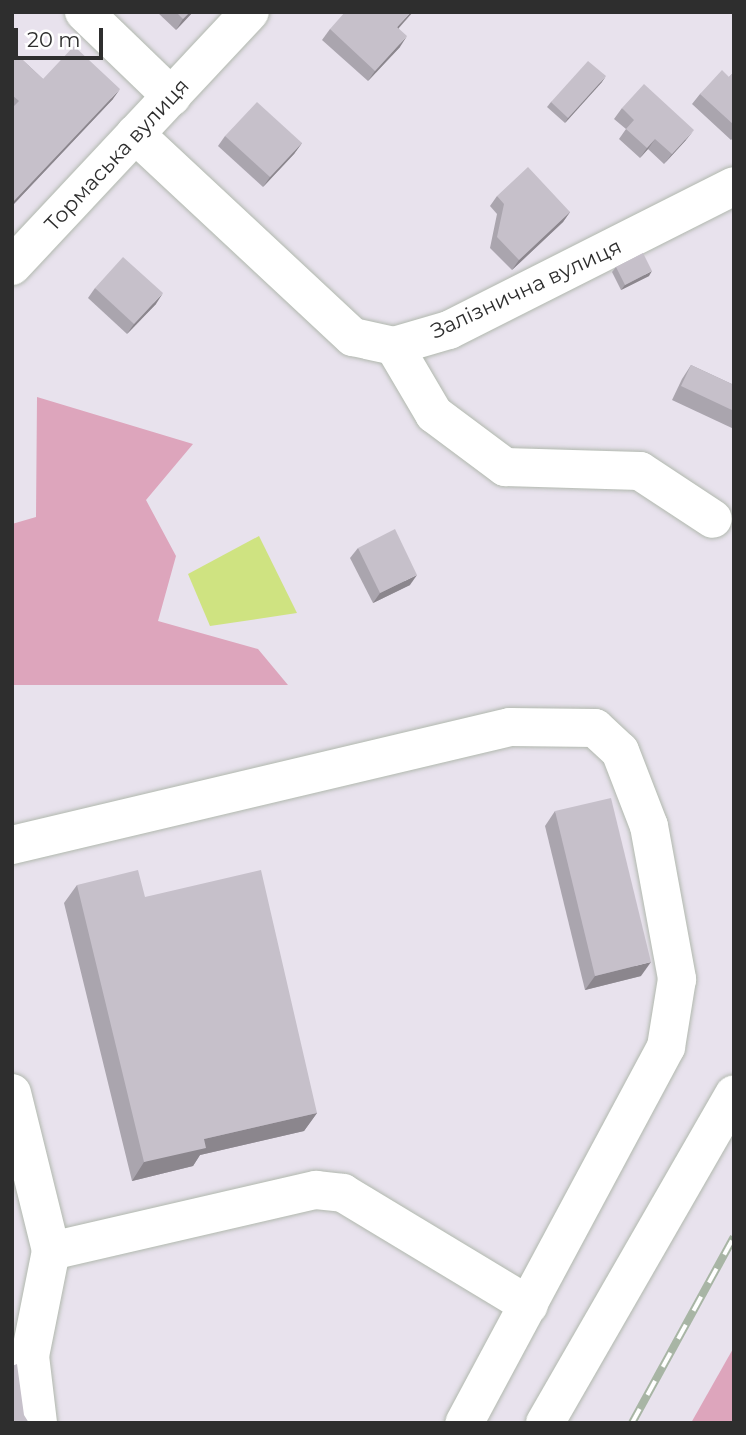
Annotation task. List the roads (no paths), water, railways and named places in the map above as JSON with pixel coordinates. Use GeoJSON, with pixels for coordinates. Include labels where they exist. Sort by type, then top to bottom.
{"type":"FeatureCollection","features":[{"type":"Feature","properties":{"kind":"street"},"geometry":{"type":"LineString","coordinates":[[84,12],[172,97]]}},
{"type":"Feature","properties":{"kind":"street","name":"Тормаська вулиця"},"geometry":{"type":"LineString","coordinates":[[12,266],[250,12]]}},
{"type":"Feature","properties":{"kind":"street","name":"Залізнична вулиця"},"geometry":{"type":"LineString","coordinates":[[135,134],[353,337],[394,346],[449,330],[734,186]]}},
{"type":"Feature","properties":{"kind":"street"},"geometry":{"type":"LineString","coordinates":[[394,346],[434,414],[505,467],[640,471],[713,519]]}},
{"type":"Feature","properties":{"kind":"street"},"geometry":{"type":"LineString","coordinates":[[12,845],[510,727],[595,728],[620,751],[649,825],[677,979],[666,1047],[464,1423]]}},
{"type":"Feature","properties":{"kind":"street"},"geometry":{"type":"LineString","coordinates":[[12,1093],[51,1251],[30,1356],[37,1423]]}},
{"type":"Feature","properties":{"kind":"street"},"geometry":{"type":"LineString","coordinates":[[545,1423],[734,1094]]}},
{"type":"Feature","properties":{"kind":"street"},"geometry":{"type":"LineString","coordinates":[[51,1251],[316,1190],[342,1193],[529,1306]]}},
{"type":"Feature","properties":{"kind":"railway"},"geometry":{"type":"LineString","coordinates":[[632,1423],[734,1237]]}}]}
